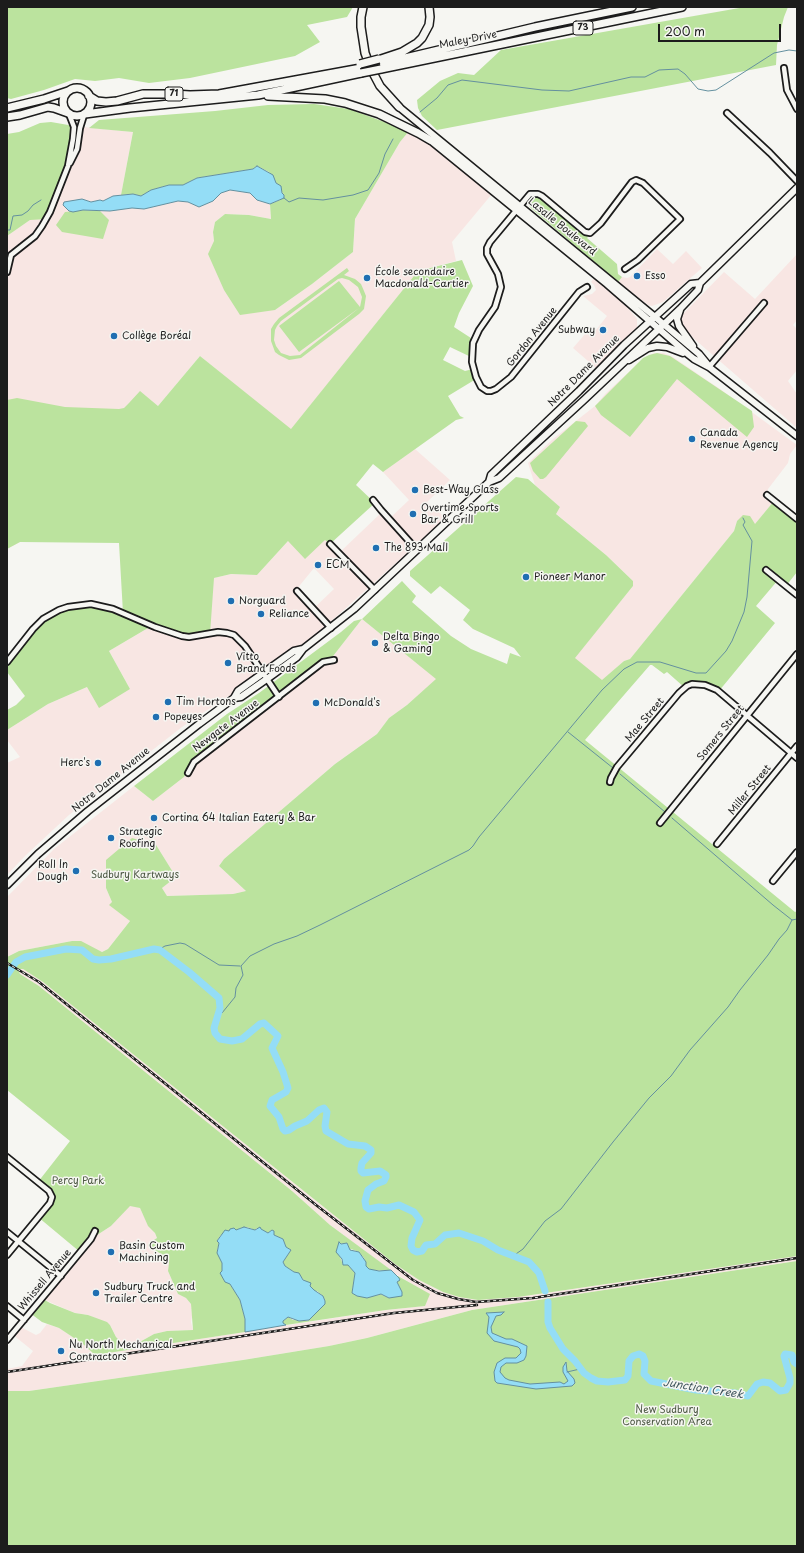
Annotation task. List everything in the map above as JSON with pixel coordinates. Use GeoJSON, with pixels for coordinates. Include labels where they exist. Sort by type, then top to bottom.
{"type":"FeatureCollection","features":[{"type":"Feature","properties":{"kind":"highway"},"geometry":{"type":"LineString","coordinates":[[363,7],[360,27],[365,53],[380,86],[399,107]]}},
{"type":"Feature","properties":{"kind":"highway"},"geometry":{"type":"LineString","coordinates":[[380,64],[417,43],[422,38],[429,25],[429,7]]}},
{"type":"Feature","properties":{"kind":"highway","name":"Maley Drive"},"geometry":{"type":"LineString","coordinates":[[89,96],[106,102],[117,101],[143,94],[219,94],[380,64],[632,7]]}},
{"type":"Feature","properties":{"kind":"highway","name":"Maley Drive"},"geometry":{"type":"LineString","coordinates":[[380,64],[682,7]]}},
{"type":"Feature","properties":{"kind":"highway","name":"Maley Drive"},"geometry":{"type":"LineString","coordinates":[[258,95],[361,68]]}},
{"type":"Feature","properties":{"kind":"highway"},"geometry":{"type":"LineString","coordinates":[[68,114],[65,110],[63,102],[66,94],[72,89]]}},
{"type":"Feature","properties":{"kind":"highway"},"geometry":{"type":"LineString","coordinates":[[7,108],[44,99],[72,89],[80,89],[89,96],[91,100],[90,108],[84,115],[76,116],[54,108],[48,108],[20,116],[7,117]]}},
{"type":"Feature","properties":{"kind":"highway"},"geometry":{"type":"LineString","coordinates":[[258,95],[325,99],[345,103],[379,114],[418,132],[430,140]]}},
{"type":"Feature","properties":{"kind":"highway","name":"71"},"geometry":{"type":"LineString","coordinates":[[84,115],[130,108],[258,95]]}},
{"type":"Feature","properties":{"kind":"main road","name":"Lasalle Boulevard"},"geometry":{"type":"LineString","coordinates":[[399,107],[694,360],[709,367]]}},
{"type":"Feature","properties":{"kind":"main road","name":"Lasalle Boulevard"},"geometry":{"type":"LineString","coordinates":[[430,140],[656,317],[696,351],[709,367],[797,436]]}},
{"type":"Feature","properties":{"kind":"main road","name":"Notre Dame Avenue"},"geometry":{"type":"LineString","coordinates":[[234,698],[241,697],[297,657],[303,649],[331,628],[375,590],[489,482],[499,478],[680,309],[698,290],[700,283],[797,188]]}},
{"type":"Feature","properties":{"kind":"main road","name":"Notre Dame Avenue"},"geometry":{"type":"LineString","coordinates":[[489,482],[491,475],[579,392],[624,345],[691,284],[700,283]]}},
{"type":"Feature","properties":{"kind":"main road"},"geometry":{"type":"LineString","coordinates":[[680,309],[677,319],[679,326],[696,351]]}},
{"type":"Feature","properties":{"kind":"main road"},"geometry":{"type":"LineString","coordinates":[[618,368],[648,348],[657,346],[667,347],[689,355]]}},
{"type":"Feature","properties":{"kind":"main road","name":"Notre Dame Avenue"},"geometry":{"type":"LineString","coordinates":[[7,885],[38,854],[88,811],[198,724],[234,698],[238,690],[294,651],[303,649]]}},
{"type":"Feature","properties":{"kind":"street"},"geometry":{"type":"LineString","coordinates":[[784,68],[787,90],[797,109]]}},
{"type":"Feature","properties":{"kind":"street"},"geometry":{"type":"LineString","coordinates":[[727,113],[770,153],[797,181]]}},
{"type":"Feature","properties":{"kind":"street"},"geometry":{"type":"LineString","coordinates":[[68,114],[74,126],[68,166]]}},
{"type":"Feature","properties":{"kind":"street"},"geometry":{"type":"LineString","coordinates":[[7,272],[11,255],[29,241],[47,219],[68,166],[77,149],[80,128],[84,115]]}},
{"type":"Feature","properties":{"kind":"street"},"geometry":{"type":"LineString","coordinates":[[518,208],[530,194],[538,194],[585,232],[590,233],[601,223],[632,182],[636,180],[643,183],[680,219],[638,260],[625,270]]}},
{"type":"Feature","properties":{"kind":"street","name":"Gordon Avenue"},"geometry":{"type":"LineString","coordinates":[[518,208],[490,242],[487,248],[487,254],[500,280],[500,292],[495,307],[475,338],[471,357],[473,367],[481,387],[487,391],[496,389],[516,371],[579,292],[587,287]]}},
{"type":"Feature","properties":{"kind":"street"},"geometry":{"type":"LineString","coordinates":[[709,367],[764,303]]}},
{"type":"Feature","properties":{"kind":"street"},"geometry":{"type":"LineString","coordinates":[[767,495],[797,519]]}},
{"type":"Feature","properties":{"kind":"street"},"geometry":{"type":"LineString","coordinates":[[373,500],[417,550]]}},
{"type":"Feature","properties":{"kind":"street"},"geometry":{"type":"LineString","coordinates":[[330,544],[375,590]]}},
{"type":"Feature","properties":{"kind":"street"},"geometry":{"type":"LineString","coordinates":[[766,570],[797,595]]}},
{"type":"Feature","properties":{"kind":"street"},"geometry":{"type":"LineString","coordinates":[[297,591],[331,628]]}},
{"type":"Feature","properties":{"kind":"street"},"geometry":{"type":"LineString","coordinates":[[7,662],[33,629],[43,619],[68,607],[91,604],[113,609],[155,627],[182,636],[189,637],[218,632],[231,634],[238,638],[245,646],[279,697]]}},
{"type":"Feature","properties":{"kind":"street","name":"Somers Street"},"geometry":{"type":"LineString","coordinates":[[660,823],[746,715],[797,654]]}},
{"type":"Feature","properties":{"kind":"street","name":"Newgate Avenue"},"geometry":{"type":"LineString","coordinates":[[188,773],[194,762],[324,662],[334,660]]}},
{"type":"Feature","properties":{"kind":"street","name":"Mae Street"},"geometry":{"type":"LineString","coordinates":[[610,782],[617,767],[679,693],[687,686],[692,684],[705,685],[717,690],[746,715]]}},
{"type":"Feature","properties":{"kind":"street"},"geometry":{"type":"LineString","coordinates":[[746,715],[797,758]]}},
{"type":"Feature","properties":{"kind":"street","name":"Miller Street"},"geometry":{"type":"LineString","coordinates":[[717,844],[797,746]]}},
{"type":"Feature","properties":{"kind":"street"},"geometry":{"type":"LineString","coordinates":[[773,881],[797,852]]}},
{"type":"Feature","properties":{"kind":"street"},"geometry":{"type":"LineString","coordinates":[[7,1157],[49,1191],[52,1197],[50,1203],[7,1255]]}},
{"type":"Feature","properties":{"kind":"street","name":"Whissell Avenue"},"geometry":{"type":"LineString","coordinates":[[7,1340],[91,1239],[95,1231]]}},
{"type":"Feature","properties":{"kind":"street"},"geometry":{"type":"LineString","coordinates":[[7,1232],[61,1276]]}},
{"type":"Feature","properties":{"kind":"street"},"geometry":{"type":"LineString","coordinates":[[7,1306],[24,1320]]}},
{"type":"Feature","properties":{"kind":"shaded area","name":"Collège Boréal"},"geometry":{"type":"Polygon","coordinates":[[[74,126],[133,132],[121,195],[113,196],[103,201],[100,200],[91,202],[87,200],[73,212],[83,210],[110,211],[132,208],[144,209],[178,201],[188,202],[199,207],[213,201],[221,193],[230,190],[250,193],[257,200],[270,204],[271,219],[249,215],[225,214],[215,222],[213,232],[214,241],[275,310],[312,284],[353,252],[355,219],[400,142],[409,131],[427,142],[492,194],[452,242],[456,261],[418,271],[291,430],[200,356],[158,406],[140,392],[20,542],[7,549],[7,236],[30,220],[74,126]]]}},
{"type":"Feature","properties":{"kind":"shaded area"},"geometry":{"type":"Polygon","coordinates":[[[657,249],[673,264],[686,251],[702,268],[663,302],[652,306],[648,305],[618,282],[622,277],[630,277],[657,249]]]}},
{"type":"Feature","properties":{"kind":"shaded area"},"geometry":{"type":"Polygon","coordinates":[[[797,254],[797,320],[793,325],[797,329],[797,370],[788,381],[797,394],[797,428],[692,337],[682,325],[681,319],[683,314],[724,272],[755,299],[797,254]]]}},
{"type":"Feature","properties":{"kind":"shaded area"},"geometry":{"type":"Polygon","coordinates":[[[595,277],[617,295],[637,319],[637,327],[596,368],[573,348],[591,327],[596,330],[607,316],[583,296],[592,294],[596,290],[591,282],[595,277]]]}},
{"type":"Feature","properties":{"kind":"shaded area"},"geometry":{"type":"Polygon","coordinates":[[[654,353],[664,353],[673,357],[797,445],[790,454],[788,463],[768,489],[767,495],[774,501],[755,525],[737,521],[734,531],[630,659],[624,661],[602,681],[574,658],[633,586],[633,581],[606,555],[555,513],[560,507],[535,485],[528,463],[553,439],[595,406],[606,393],[643,359],[654,353]]]}},
{"type":"Feature","properties":{"kind":"shaded area"},"geometry":{"type":"Polygon","coordinates":[[[415,449],[450,480],[427,502],[446,518],[327,625],[234,698],[228,696],[182,727],[69,815],[7,875],[7,763],[20,757],[7,740],[7,730],[48,704],[87,687],[130,689],[109,651],[148,628],[188,641],[214,578],[231,574],[257,575],[288,541],[325,539],[339,553],[382,512],[389,519],[409,500],[383,472],[415,449]],[[314,568],[296,590],[313,609],[334,589],[314,568]]]}},
{"type":"Feature","properties":{"kind":"shaded area"},"geometry":{"type":"Polygon","coordinates":[[[362,619],[437,679],[407,705],[389,718],[377,734],[335,764],[224,859],[219,866],[246,891],[233,894],[167,896],[162,888],[176,877],[153,840],[142,841],[136,839],[106,888],[112,902],[130,921],[108,949],[102,952],[72,941],[19,951],[7,957],[7,897],[54,849],[134,786],[153,801],[184,777],[190,767],[323,662],[330,660],[362,619]]]}},
{"type":"Feature","properties":{"kind":"shaded area"},"geometry":{"type":"Polygon","coordinates":[[[17,969],[23,969],[43,982],[395,1264],[419,1280],[443,1292],[459,1297],[478,1300],[518,1297],[797,1256],[797,1261],[472,1310],[367,1338],[329,1346],[29,1391],[7,1391],[7,1369],[22,1366],[33,1351],[12,1334],[19,1326],[36,1335],[40,1333],[47,1324],[59,1328],[83,1344],[95,1355],[386,1310],[424,1306],[429,1294],[394,1273],[330,1225],[292,1191],[39,986],[20,974],[17,969]]]}},
{"type":"Feature","properties":{"kind":"shaded area"},"geometry":{"type":"Polygon","coordinates":[[[130,1205],[140,1208],[148,1225],[155,1233],[157,1238],[149,1243],[148,1246],[166,1257],[169,1263],[168,1271],[178,1294],[186,1298],[191,1304],[191,1322],[193,1330],[167,1331],[154,1334],[138,1343],[129,1345],[121,1342],[116,1337],[110,1325],[88,1315],[75,1313],[43,1299],[91,1239],[111,1226],[130,1205]]]}},
{"type":"Feature","properties":{"kind":"green space"},"geometry":{"type":"Polygon","coordinates":[[[7,7],[353,7],[347,17],[307,25],[320,42],[295,56],[190,78],[149,83],[119,78],[95,81],[75,79],[44,90],[11,99],[7,98],[7,7]]]}},
{"type":"Feature","properties":{"kind":"green space"},"geometry":{"type":"Polygon","coordinates":[[[745,7],[788,7],[777,45],[776,65],[437,130],[422,116],[418,108],[417,100],[440,81],[458,73],[474,75],[501,50],[745,7]]]}},
{"type":"Feature","properties":{"kind":"green space"},"geometry":{"type":"Polygon","coordinates":[[[314,104],[349,109],[409,131],[400,142],[355,219],[353,252],[312,284],[275,310],[240,315],[224,290],[208,254],[214,241],[213,232],[215,222],[225,214],[249,215],[271,219],[270,204],[280,200],[284,195],[269,172],[257,166],[253,169],[197,178],[183,185],[169,185],[151,190],[141,196],[133,194],[121,195],[133,132],[89,128],[99,120],[215,111],[268,105],[314,104]]]}},
{"type":"Feature","properties":{"kind":"green space"},"geometry":{"type":"Polygon","coordinates":[[[51,122],[74,126],[72,153],[47,219],[30,220],[7,236],[7,134],[19,132],[40,123],[51,122]]]}},
{"type":"Feature","properties":{"kind":"green space"},"geometry":{"type":"Polygon","coordinates":[[[534,197],[541,198],[587,236],[587,238],[617,264],[618,274],[622,277],[618,282],[529,206],[529,203],[534,197]]]}},
{"type":"Feature","properties":{"kind":"green space"},"geometry":{"type":"Polygon","coordinates":[[[83,210],[100,211],[109,220],[103,239],[62,232],[56,225],[65,212],[83,210]]]}},
{"type":"Feature","properties":{"kind":"green space"},"geometry":{"type":"Polygon","coordinates":[[[462,260],[473,286],[459,313],[454,327],[474,340],[471,357],[450,347],[443,360],[465,371],[473,369],[476,379],[448,396],[460,416],[464,418],[456,420],[383,472],[373,464],[356,485],[375,503],[330,544],[325,540],[305,559],[288,541],[257,575],[231,574],[214,578],[210,634],[197,636],[188,641],[148,628],[109,651],[130,689],[99,708],[87,687],[48,704],[7,730],[7,710],[16,705],[25,696],[7,672],[7,663],[33,629],[59,610],[91,604],[123,613],[119,543],[20,542],[7,549],[7,400],[17,398],[65,407],[119,409],[124,408],[140,391],[158,406],[200,356],[291,429],[418,271],[462,260]]]}},
{"type":"Feature","properties":{"kind":"green space"},"geometry":{"type":"Polygon","coordinates":[[[347,268],[349,271],[344,275],[355,279],[361,284],[366,296],[364,309],[359,314],[301,358],[289,360],[275,352],[271,341],[271,329],[279,318],[347,268]],[[342,278],[338,279],[281,321],[275,330],[274,340],[281,353],[290,356],[300,355],[359,308],[299,352],[279,326],[339,281],[360,307],[362,297],[358,287],[349,280],[342,278]]]}},
{"type":"Feature","properties":{"kind":"green space"},"geometry":{"type":"Polygon","coordinates":[[[657,353],[670,356],[752,411],[754,427],[747,437],[677,379],[630,437],[601,415],[595,406],[643,358],[657,353]]]}},
{"type":"Feature","properties":{"kind":"green space"},"geometry":{"type":"Polygon","coordinates":[[[576,421],[585,422],[588,426],[546,477],[540,479],[533,471],[530,463],[576,421]]]}},
{"type":"Feature","properties":{"kind":"green space"},"geometry":{"type":"Polygon","coordinates":[[[516,477],[528,479],[560,507],[556,514],[606,555],[633,581],[633,586],[575,658],[602,680],[624,661],[630,659],[734,531],[737,521],[743,515],[750,516],[755,524],[774,501],[797,519],[797,572],[786,586],[778,580],[756,606],[775,623],[719,691],[705,684],[684,687],[667,672],[664,674],[650,665],[585,740],[795,912],[797,911],[797,1256],[518,1297],[478,1300],[459,1297],[443,1292],[419,1280],[395,1264],[43,982],[23,969],[18,969],[20,974],[39,986],[292,1191],[330,1225],[391,1270],[371,1270],[366,1266],[364,1258],[359,1252],[350,1250],[347,1243],[339,1244],[337,1248],[343,1265],[348,1265],[355,1273],[352,1293],[364,1297],[380,1294],[389,1298],[402,1292],[397,1282],[398,1276],[430,1294],[425,1306],[386,1310],[286,1325],[283,1321],[288,1317],[293,1320],[307,1321],[325,1304],[323,1296],[317,1291],[314,1291],[300,1276],[285,1266],[283,1262],[291,1250],[286,1247],[283,1239],[274,1235],[274,1231],[272,1230],[268,1233],[257,1228],[255,1230],[247,1227],[241,1228],[235,1231],[227,1231],[220,1236],[217,1241],[219,1243],[217,1251],[222,1263],[224,1280],[230,1284],[240,1300],[245,1319],[245,1332],[95,1355],[83,1344],[59,1328],[42,1322],[30,1313],[43,1299],[75,1313],[88,1315],[107,1322],[116,1337],[121,1342],[129,1345],[138,1343],[154,1334],[167,1331],[193,1330],[191,1304],[186,1298],[178,1294],[168,1271],[169,1263],[166,1257],[148,1246],[149,1243],[157,1238],[155,1233],[148,1226],[140,1208],[130,1206],[111,1226],[91,1239],[80,1252],[38,1217],[52,1197],[38,1182],[70,1141],[7,1090],[7,957],[19,951],[72,941],[81,941],[102,952],[108,949],[130,921],[109,905],[112,902],[106,888],[106,860],[132,838],[142,841],[153,840],[176,877],[162,888],[167,896],[233,894],[246,891],[219,866],[224,859],[335,764],[377,734],[389,718],[407,705],[436,679],[362,619],[402,581],[416,596],[412,602],[451,636],[471,649],[507,664],[510,653],[521,657],[514,648],[473,629],[463,620],[470,610],[440,586],[431,594],[410,576],[410,571],[516,477]]]}},
{"type":"Feature","properties":{"kind":"green space"},"geometry":{"type":"Polygon","coordinates":[[[362,619],[330,660],[323,662],[194,762],[184,777],[153,801],[134,786],[227,714],[259,693],[354,621],[362,619]]]}},
{"type":"Feature","properties":{"kind":"green space","name":"New Sudbury Conservation Area"},"geometry":{"type":"Polygon","coordinates":[[[797,1261],[797,1546],[7,1546],[7,1391],[29,1391],[329,1346],[367,1338],[472,1310],[797,1261]]]}},
{"type":"Feature","properties":{"kind":"water"},"geometry":{"type":"Polygon","coordinates":[[[257,166],[273,175],[276,183],[281,186],[284,198],[270,204],[257,200],[250,193],[230,190],[221,193],[213,201],[199,207],[188,202],[178,201],[144,209],[132,208],[110,211],[83,210],[73,212],[69,211],[63,205],[64,202],[82,199],[91,202],[100,200],[103,201],[113,196],[133,194],[141,196],[151,190],[169,185],[183,185],[197,178],[253,169],[257,166]]]}},
{"type":"Feature","properties":{"kind":"water"},"geometry":{"type":"Polygon","coordinates":[[[244,1227],[255,1230],[260,1227],[268,1233],[272,1230],[274,1231],[274,1235],[283,1239],[286,1247],[291,1250],[283,1262],[285,1266],[294,1272],[299,1273],[303,1280],[311,1283],[310,1286],[323,1296],[325,1301],[325,1304],[309,1320],[299,1321],[288,1317],[283,1321],[286,1325],[245,1332],[245,1319],[240,1300],[230,1284],[225,1282],[220,1273],[222,1271],[222,1263],[217,1253],[219,1243],[217,1241],[225,1230],[229,1231],[230,1229],[234,1228],[236,1230],[244,1227]]]}},
{"type":"Feature","properties":{"kind":"water"},"geometry":{"type":"Polygon","coordinates":[[[339,1242],[341,1244],[347,1243],[350,1250],[359,1252],[369,1269],[379,1271],[391,1270],[400,1280],[397,1282],[402,1292],[402,1296],[389,1298],[381,1294],[367,1298],[357,1296],[352,1293],[355,1273],[348,1265],[343,1265],[342,1259],[336,1252],[339,1242]]]}},
{"type":"Feature","properties":{"kind":"water"},"geometry":{"type":"Polygon","coordinates":[[[504,1312],[501,1315],[496,1316],[491,1327],[492,1333],[506,1339],[512,1339],[527,1346],[524,1360],[517,1363],[506,1363],[501,1367],[500,1372],[505,1378],[530,1384],[560,1382],[564,1384],[568,1381],[563,1372],[563,1367],[566,1362],[567,1371],[574,1379],[575,1383],[572,1386],[536,1389],[497,1383],[495,1381],[494,1372],[497,1363],[505,1358],[516,1358],[521,1353],[518,1347],[494,1341],[487,1333],[489,1317],[486,1313],[504,1312]]]}},
{"type":"Feature","properties":{"kind":"waterway"},"geometry":{"type":"LineString","coordinates":[[420,112],[437,98],[448,85],[462,80],[542,90],[569,91],[631,77],[645,77],[659,70],[678,69],[685,74],[698,89],[708,91],[716,90],[774,53],[789,50],[797,51]]}},
{"type":"Feature","properties":{"kind":"waterway"},"geometry":{"type":"LineString","coordinates":[[284,198],[289,202],[299,198],[323,200],[353,195],[368,190],[379,173],[385,154],[393,139]]}},
{"type":"Feature","properties":{"kind":"waterway"},"geometry":{"type":"LineString","coordinates":[[7,230],[10,230],[13,216],[22,215],[41,200]]}},
{"type":"Feature","properties":{"kind":"waterway"},"geometry":{"type":"LineString","coordinates":[[217,1016],[222,1013],[235,997],[236,988],[243,975],[241,966],[250,956],[274,944],[297,936],[320,925],[469,850],[602,690],[624,669],[637,662],[660,662],[696,673],[706,673],[726,651],[732,641],[744,612],[747,597],[752,541],[743,525],[745,522],[743,518]]}},
{"type":"Feature","properties":{"kind":"waterway"},"geometry":{"type":"LineString","coordinates":[[568,732],[613,768]]}},
{"type":"Feature","properties":{"kind":"waterway"},"geometry":{"type":"LineString","coordinates":[[620,774],[665,812]]}},
{"type":"Feature","properties":{"kind":"waterway"},"geometry":{"type":"LineString","coordinates":[[672,818],[773,905],[792,920],[797,919]]}},
{"type":"Feature","properties":{"kind":"waterway"},"geometry":{"type":"LineString","coordinates":[[513,1256],[523,1249],[545,1221],[561,1209],[649,1098],[671,1076],[690,1050],[728,1007],[787,930],[792,920]]}},
{"type":"Feature","properties":{"kind":"waterway"},"geometry":{"type":"LineString","coordinates":[[158,950],[165,946],[180,943],[185,944],[219,965],[240,966]]}},
{"type":"Feature","properties":{"kind":"waterway","name":"Junction Creek"},"geometry":{"type":"LineString","coordinates":[[7,975],[16,962],[25,957],[66,949],[82,950],[93,959],[99,960],[111,959],[154,949],[160,950],[189,972],[219,998],[220,1008],[214,1028],[215,1033],[220,1039],[232,1041],[242,1039],[260,1024],[264,1023],[278,1036],[272,1048],[283,1072],[288,1088],[286,1092],[272,1100],[270,1106],[279,1117],[283,1129],[285,1131],[289,1130],[307,1121],[319,1110],[324,1108],[327,1112],[325,1126],[326,1131],[348,1144],[365,1146],[371,1150],[371,1153],[362,1163],[361,1171],[363,1173],[380,1171],[386,1175],[386,1177],[384,1181],[376,1184],[368,1190],[365,1201],[366,1207],[369,1209],[379,1207],[387,1208],[399,1205],[414,1212],[420,1220],[412,1238],[411,1246],[413,1250],[417,1252],[422,1251],[426,1245],[435,1244],[445,1235],[459,1233],[483,1241],[498,1250],[529,1262],[539,1273],[545,1291]]}},
{"type":"Feature","properties":{"kind":"waterway","name":"Junction Creek"},"geometry":{"type":"LineString","coordinates":[[548,1302],[548,1322],[563,1349],[584,1373],[597,1381],[608,1382],[625,1380],[628,1376],[629,1361],[633,1356],[639,1354],[643,1356],[645,1361],[644,1374],[651,1381],[696,1390],[735,1393],[748,1396],[757,1384],[763,1382],[770,1383],[780,1391],[786,1390],[790,1383],[790,1378],[784,1356],[785,1354],[792,1355],[794,1362],[797,1364]]}},
{"type":"Feature","properties":{"kind":"waterway"},"geometry":{"type":"LineString","coordinates":[[567,1372],[580,1369]]}},
{"type":"Feature","properties":{"kind":"railway"},"geometry":{"type":"LineString","coordinates":[[7,963],[39,982],[316,1205],[413,1280],[437,1293],[476,1302],[533,1298],[797,1258]]}},
{"type":"Feature","properties":{"kind":"railway"},"geometry":{"type":"LineString","coordinates":[[7,1372],[394,1313],[477,1305]]}},
{"type":"Feature","properties":{"kind":"place","name":"Esso"},"geometry":{"type":"Point","coordinates":[637,276]}},
{"type":"Feature","properties":{"kind":"place","name":"École secondaire Macdonald-Cartier"},"geometry":{"type":"Point","coordinates":[367,278]}},
{"type":"Feature","properties":{"kind":"place","name":"Subway"},"geometry":{"type":"Point","coordinates":[603,330]}},
{"type":"Feature","properties":{"kind":"place","name":"Collège Boréal"},"geometry":{"type":"Point","coordinates":[114,336]}},
{"type":"Feature","properties":{"kind":"place","name":"Canada Revenue Agency"},"geometry":{"type":"Point","coordinates":[692,439]}},
{"type":"Feature","properties":{"kind":"place","name":"Best-Way Glass"},"geometry":{"type":"Point","coordinates":[415,490]}},
{"type":"Feature","properties":{"kind":"place","name":"Overtime Sports Bar & Grill"},"geometry":{"type":"Point","coordinates":[413,514]}},
{"type":"Feature","properties":{"kind":"place","name":"The 893 Mall"},"geometry":{"type":"Point","coordinates":[376,548]}},
{"type":"Feature","properties":{"kind":"place","name":"ECM"},"geometry":{"type":"Point","coordinates":[318,565]}},
{"type":"Feature","properties":{"kind":"place","name":"Pioneer Manor"},"geometry":{"type":"Point","coordinates":[526,577]}},
{"type":"Feature","properties":{"kind":"place","name":"Norguard"},"geometry":{"type":"Point","coordinates":[231,601]}},
{"type":"Feature","properties":{"kind":"place","name":"Reliance"},"geometry":{"type":"Point","coordinates":[261,614]}},
{"type":"Feature","properties":{"kind":"place","name":"Delta Bingo & Gaming"},"geometry":{"type":"Point","coordinates":[375,643]}},
{"type":"Feature","properties":{"kind":"place","name":"Vitto Brand Foods"},"geometry":{"type":"Point","coordinates":[228,663]}},
{"type":"Feature","properties":{"kind":"place","name":"Tim Hortons"},"geometry":{"type":"Point","coordinates":[168,702]}},
{"type":"Feature","properties":{"kind":"place","name":"McDonald's"},"geometry":{"type":"Point","coordinates":[316,703]}},
{"type":"Feature","properties":{"kind":"place","name":"Popeyes"},"geometry":{"type":"Point","coordinates":[156,717]}},
{"type":"Feature","properties":{"kind":"place","name":"Herc's"},"geometry":{"type":"Point","coordinates":[98,763]}},
{"type":"Feature","properties":{"kind":"place","name":"Cortina 64 Italian Eatery & Bar"},"geometry":{"type":"Point","coordinates":[154,818]}},
{"type":"Feature","properties":{"kind":"place","name":"Strategic Roofing"},"geometry":{"type":"Point","coordinates":[111,838]}},
{"type":"Feature","properties":{"kind":"place","name":"Roll In Dough"},"geometry":{"type":"Point","coordinates":[76,871]}},
{"type":"Feature","properties":{"kind":"place","name":"Basin Custom Machining"},"geometry":{"type":"Point","coordinates":[111,1252]}},
{"type":"Feature","properties":{"kind":"place","name":"Sudbury Truck and Trailer Centre"},"geometry":{"type":"Point","coordinates":[96,1293]}},
{"type":"Feature","properties":{"kind":"place","name":"Nu North Mechanical Contractors"},"geometry":{"type":"Point","coordinates":[61,1351]}},
{"type":"Feature","properties":{"kind":"park label","name":"Sudbury Kartways"},"geometry":{"type":"Point","coordinates":[135,875]}},
{"type":"Feature","properties":{"kind":"park label","name":"Percy Park"},"geometry":{"type":"Point","coordinates":[78,1181]}}]}
